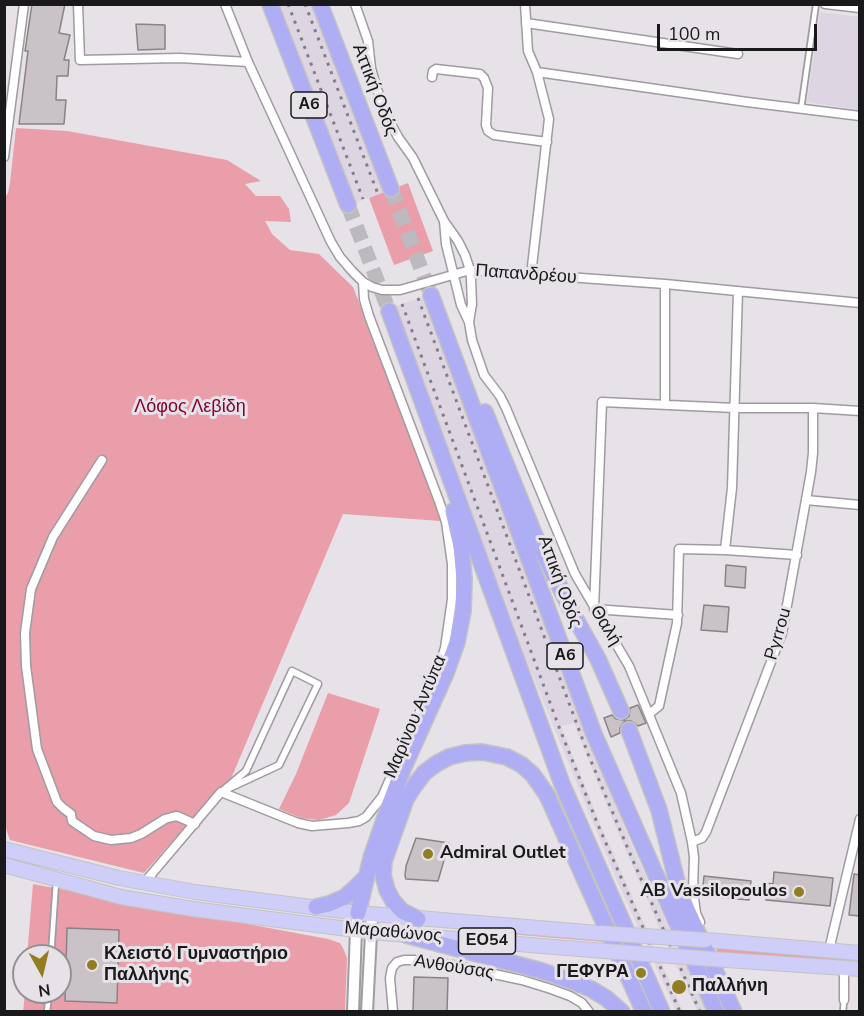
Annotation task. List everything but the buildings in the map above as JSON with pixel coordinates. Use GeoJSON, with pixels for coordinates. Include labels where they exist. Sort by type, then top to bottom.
{"type":"FeatureCollection","features":[{"type":"Feature","properties":{"kind":"highway","name":"Α6"},"geometry":{"type":"LineString","coordinates":[[270,4],[348,205]]}},
{"type":"Feature","properties":{"kind":"highway","name":"Αττική Οδός"},"geometry":{"type":"LineString","coordinates":[[320,4],[391,189]]}},
{"type":"Feature","properties":{"kind":"highway","name":"Αττική Οδός"},"geometry":{"type":"LineString","coordinates":[[621,711],[598,659],[545,557],[469,372],[431,295],[594,734],[716,1011]]}},
{"type":"Feature","properties":{"kind":"highway","name":"Α6"},"geometry":{"type":"LineString","coordinates":[[389,311],[562,784],[662,1011]]}},
{"type":"Feature","properties":{"kind":"highway"},"geometry":{"type":"LineString","coordinates":[[365,913],[366,876],[393,795],[450,663],[463,612],[464,567],[459,535],[420,395]]}},
{"type":"Feature","properties":{"kind":"highway"},"geometry":{"type":"LineString","coordinates":[[629,730],[659,810],[678,886],[734,1011]]}},
{"type":"Feature","properties":{"kind":"highway"},"geometry":{"type":"LineString","coordinates":[[418,919],[402,911],[393,901],[387,890],[384,875],[384,861],[406,799],[424,773],[449,757],[482,752],[507,757],[534,775],[547,795],[644,1011]]}},
{"type":"Feature","properties":{"kind":"highway"},"geometry":{"type":"LineString","coordinates":[[316,907],[345,897],[366,876]]}},
{"type":"Feature","properties":{"kind":"highway"},"geometry":{"type":"LineString","coordinates":[[406,935],[542,971],[591,988],[622,1011]]}},
{"type":"Feature","properties":{"kind":"main road","name":"Μαραθώνος"},"geometry":{"type":"LineString","coordinates":[[4,849],[144,883],[195,892],[365,913],[860,953]]}},
{"type":"Feature","properties":{"kind":"main road","name":"Μαραθώνος"},"geometry":{"type":"LineString","coordinates":[[4,865],[121,897],[157,904],[371,932],[860,969]]}},
{"type":"Feature","properties":{"kind":"street"},"geometry":{"type":"LineString","coordinates":[[4,157],[24,4]]}},
{"type":"Feature","properties":{"kind":"street"},"geometry":{"type":"LineString","coordinates":[[78,4],[80,60],[180,58],[248,62]]}},
{"type":"Feature","properties":{"kind":"street","name":"Παπανδρέου"},"geometry":{"type":"LineString","coordinates":[[225,4],[248,62],[331,242],[339,257],[352,272],[372,287],[382,290],[400,290],[470,270],[665,284],[860,303]]}},
{"type":"Feature","properties":{"kind":"street","name":"Θαλή"},"geometry":{"type":"LineString","coordinates":[[355,4],[368,40],[376,87],[390,122],[413,158],[444,221],[465,255],[470,270],[472,304],[469,322]]}},
{"type":"Feature","properties":{"kind":"street"},"geometry":{"type":"LineString","coordinates":[[525,4],[528,51],[537,72],[549,119],[531,275]]}},
{"type":"Feature","properties":{"kind":"street"},"geometry":{"type":"LineString","coordinates":[[825,4],[860,8]]}},
{"type":"Feature","properties":{"kind":"street"},"geometry":{"type":"LineString","coordinates":[[526,23],[738,54]]}},
{"type":"Feature","properties":{"kind":"street"},"geometry":{"type":"LineString","coordinates":[[432,77],[436,69],[480,74],[488,88],[486,125],[488,131],[494,135],[547,142]]}},
{"type":"Feature","properties":{"kind":"street"},"geometry":{"type":"LineString","coordinates":[[537,72],[860,116]]}},
{"type":"Feature","properties":{"kind":"street","name":"Θαλή"},"geometry":{"type":"LineString","coordinates":[[444,221],[446,244],[461,305],[469,322],[472,340],[484,375],[506,408],[574,574],[629,666],[681,793],[694,857],[693,891],[696,912],[706,940]]}},
{"type":"Feature","properties":{"kind":"street","name":"Μαρίνου Αντύπα"},"geometry":{"type":"LineString","coordinates":[[222,792],[298,823],[312,826],[348,823],[366,817],[382,797],[437,673],[445,648],[453,582],[446,522],[369,316],[364,299],[363,282]]}},
{"type":"Feature","properties":{"kind":"street"},"geometry":{"type":"LineString","coordinates":[[664,405],[665,284]]}},
{"type":"Feature","properties":{"kind":"street"},"geometry":{"type":"LineString","coordinates":[[725,550],[732,488],[738,291]]}},
{"type":"Feature","properties":{"kind":"street"},"geometry":{"type":"LineString","coordinates":[[678,615],[594,609],[603,402],[860,411]]}},
{"type":"Feature","properties":{"kind":"street","name":"Pyrrou"},"geometry":{"type":"LineString","coordinates":[[692,842],[702,838],[706,832],[778,647],[797,555],[813,453],[813,408]]}},
{"type":"Feature","properties":{"kind":"street"},"geometry":{"type":"LineString","coordinates":[[102,460],[53,537],[31,589],[25,633],[26,666],[37,749],[57,802],[71,814],[72,821],[94,836],[111,840],[131,838],[165,819],[177,816],[195,824]]}},
{"type":"Feature","properties":{"kind":"street"},"geometry":{"type":"LineString","coordinates":[[806,500],[860,505]]}},
{"type":"Feature","properties":{"kind":"street"},"geometry":{"type":"LineString","coordinates":[[649,714],[659,706],[678,615],[679,549],[797,555]]}},
{"type":"Feature","properties":{"kind":"street"},"geometry":{"type":"LineString","coordinates":[[144,883],[222,792],[246,771],[292,671],[318,684],[279,765],[222,792]]}},
{"type":"Feature","properties":{"kind":"street"},"geometry":{"type":"LineString","coordinates":[[829,950],[860,819]]}},
{"type":"Feature","properties":{"kind":"street"},"geometry":{"type":"LineString","coordinates":[[352,1011],[356,930],[365,913]]}},
{"type":"Feature","properties":{"kind":"street"},"geometry":{"type":"LineString","coordinates":[[365,913],[371,932],[367,1011]]}},
{"type":"Feature","properties":{"kind":"street","name":"Ανθούσας"},"geometry":{"type":"LineString","coordinates":[[393,1011],[390,978],[392,968],[397,962],[404,960],[452,965],[522,980],[570,996],[582,1003],[589,1011]]}},
{"type":"Feature","properties":{"kind":"street"},"geometry":{"type":"LineString","coordinates":[[844,968],[844,1000]]}},
{"type":"Feature","properties":{"kind":"lane"},"geometry":{"type":"LineString","coordinates":[[801,109],[816,4]]}},
{"type":"Feature","properties":{"kind":"lane"},"geometry":{"type":"LineString","coordinates":[[52,944],[56,879]]}},
{"type":"Feature","properties":{"kind":"lane"},"geometry":{"type":"LineString","coordinates":[[843,1011],[844,1000]]}},
{"type":"Feature","properties":{"kind":"shaded area"},"geometry":{"type":"Polygon","coordinates":[[[280,5],[312,5],[384,192],[355,203],[280,5]]]}},
{"type":"Feature","properties":{"kind":"shaded area"},"geometry":{"type":"Polygon","coordinates":[[[820,12],[859,17],[859,110],[807,102],[820,12]]]}},
{"type":"Feature","properties":{"kind":"shaded area"},"geometry":{"type":"Polygon","coordinates":[[[424,297],[581,720],[631,844],[706,1011],[697,1011],[611,816],[574,723],[561,726],[600,824],[683,1011],[676,1011],[615,876],[528,664],[396,306],[424,297]]]}},
{"type":"Feature","properties":{"kind":"green space","name":"Λόφος Λεβίδη"},"geometry":{"type":"Polygon","coordinates":[[[16,128],[67,131],[227,160],[261,181],[245,184],[256,196],[280,196],[289,209],[291,222],[265,221],[272,234],[290,250],[319,254],[353,287],[405,418],[441,521],[343,514],[230,781],[218,790],[144,873],[10,840],[5,826],[4,199],[10,183],[16,128]]]}},
{"type":"Feature","properties":{"kind":"green space"},"geometry":{"type":"Polygon","coordinates":[[[408,183],[433,251],[394,265],[369,198],[408,183]]]}},
{"type":"Feature","properties":{"kind":"green space"},"geometry":{"type":"Polygon","coordinates":[[[328,693],[380,709],[349,803],[336,815],[319,820],[301,818],[279,809],[296,774],[328,693]]]}},
{"type":"Feature","properties":{"kind":"green space"},"geometry":{"type":"Polygon","coordinates":[[[33,884],[328,939],[340,943],[347,958],[345,1011],[23,1012],[24,1004],[72,1004],[72,944],[28,944],[33,884]]]}},
{"type":"Feature","properties":{"kind":"green space"},"geometry":{"type":"Polygon","coordinates":[[[484,932],[602,937],[604,942],[484,932]]]}},
{"type":"Feature","properties":{"kind":"green space"},"geometry":{"type":"Polygon","coordinates":[[[716,947],[853,959],[853,961],[717,952],[716,947]]]}},
{"type":"Feature","properties":{"kind":"tunnel"},"geometry":{"type":"LineString","coordinates":[[391,189],[431,295]]}},
{"type":"Feature","properties":{"kind":"tunnel"},"geometry":{"type":"LineString","coordinates":[[348,205],[389,311]]}},
{"type":"Feature","properties":{"kind":"railway"},"geometry":{"type":"LineString","coordinates":[[288,4],[363,199]]}},
{"type":"Feature","properties":{"kind":"railway"},"geometry":{"type":"LineString","coordinates":[[305,4],[378,194]]}},
{"type":"Feature","properties":{"kind":"railway"},"geometry":{"type":"LineString","coordinates":[[418,298],[588,754],[700,1012]]}},
{"type":"Feature","properties":{"kind":"railway"},"geometry":{"type":"LineString","coordinates":[[402,304],[559,727],[598,825],[680,1012]]}},
{"type":"Feature","properties":{"kind":"place","name":"Admiral Outlet"},"geometry":{"type":"Point","coordinates":[428,854]}},
{"type":"Feature","properties":{"kind":"place","name":"AB Vassilopoulos"},"geometry":{"type":"Point","coordinates":[799,892]}},
{"type":"Feature","properties":{"kind":"place","name":"Κλειστό Γυμναστήριο Παλλήνης"},"geometry":{"type":"Point","coordinates":[92,965]}},
{"type":"Feature","properties":{"kind":"place","name":"ΓΕΦΥΡΑ"},"geometry":{"type":"Point","coordinates":[641,973]}},
{"type":"Feature","properties":{"kind":"place","name":"Παλλήνη"},"geometry":{"type":"Point","coordinates":[679,987]}}]}
